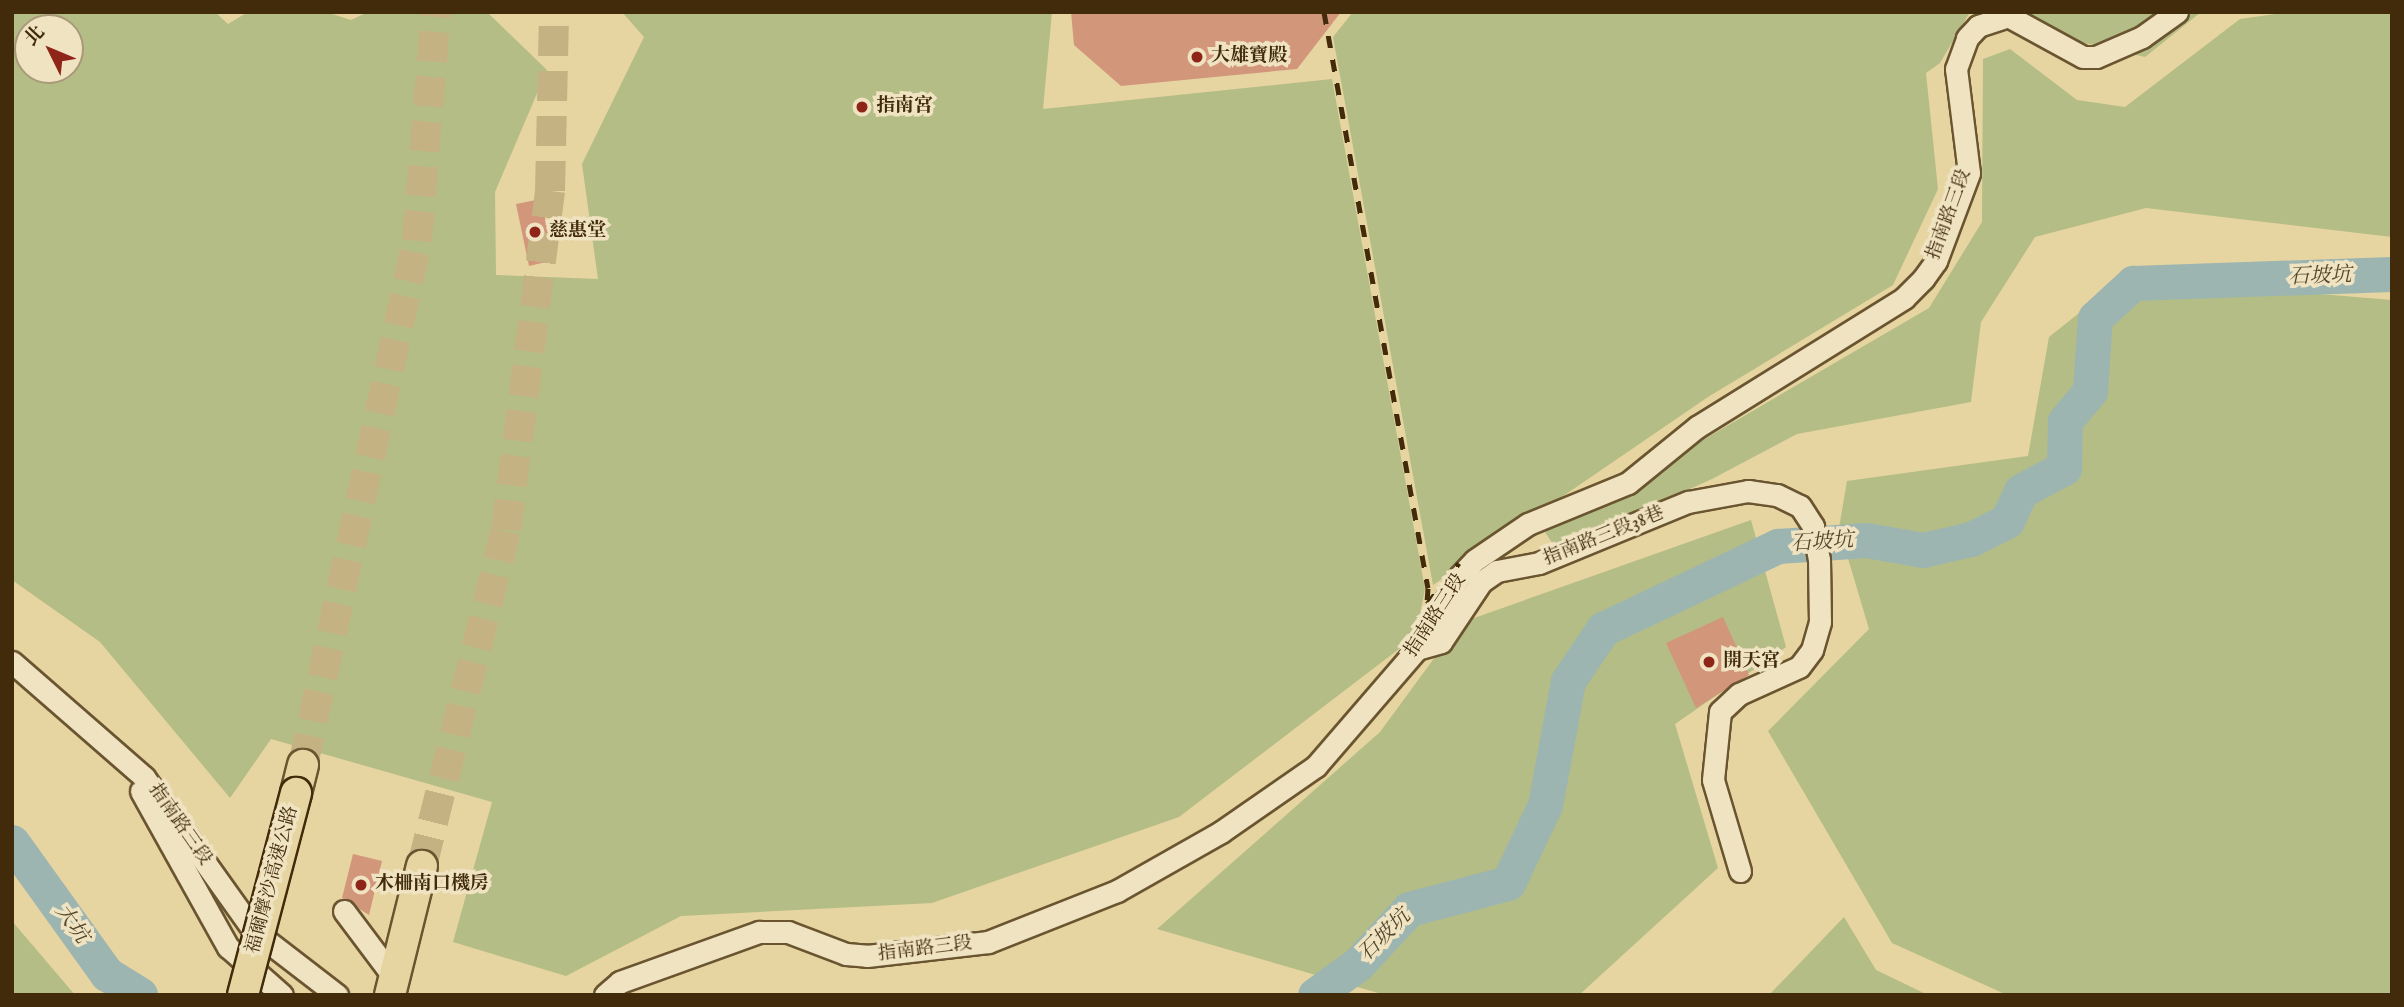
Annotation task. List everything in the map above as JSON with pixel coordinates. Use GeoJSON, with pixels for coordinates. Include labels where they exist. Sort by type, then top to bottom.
{"type":"FeatureCollection","features":[{"type":"Feature","properties":{"kind":"highway","name":"福爾摩沙高速公路"},"geometry":{"type":"LineString","coordinates":[[243,995],[300,779]]}},
{"type":"Feature","properties":{"kind":"highway"},"geometry":{"type":"LineString","coordinates":[[393,987],[422,866]]}},
{"type":"Feature","properties":{"kind":"street","name":"指南路三段"},"geometry":{"type":"LineString","coordinates":[[605,995],[620,982],[759,932],[788,932],[846,954],[867,956],[988,942],[1066,914],[1154,872],[1301,778],[1417,649],[1459,577],[1475,560],[1528,524],[1628,483],[1697,427],[1904,298],[1923,279],[1936,261],[1969,173],[1956,69],[1967,38],[1978,26],[2008,16],[2083,57],[2096,57],[2141,37],[2177,12]]}},
{"type":"Feature","properties":{"kind":"street","name":"指南路三段38巷"},"geometry":{"type":"LineString","coordinates":[[1417,649],[1441,642],[1481,582],[1497,571],[1539,563],[1688,502],[1748,491],[1777,495],[1800,506],[1812,526],[1819,559],[1820,622],[1812,650],[1799,667],[1739,694],[1720,712],[1713,780],[1740,871]]}},
{"type":"Feature","properties":{"kind":"street","name":"指南路三段"},"geometry":{"type":"LineString","coordinates":[[12,662],[116,751],[170,809],[254,931],[337,995]]}},
{"type":"Feature","properties":{"kind":"street"},"geometry":{"type":"LineString","coordinates":[[116,751],[228,947],[282,995]]}},
{"type":"Feature","properties":{"kind":"street"},"geometry":{"type":"LineString","coordinates":[[344,911],[393,987]]}},
{"type":"Feature","properties":{"kind":"green space"},"geometry":{"type":"Polygon","coordinates":[[[12,12],[215,12],[228,24],[248,12],[326,12],[351,20],[368,12],[487,12],[547,70],[495,192],[496,275],[598,279],[582,164],[644,37],[622,12],[1052,12],[1043,109],[1332,79],[1425,589],[1417,630],[1412,639],[1179,817],[932,903],[681,916],[566,976],[453,942],[492,802],[271,739],[230,798],[100,642],[12,580],[12,12]]]}},
{"type":"Feature","properties":{"kind":"green space"},"geometry":{"type":"Polygon","coordinates":[[[1353,12],[1970,12],[1940,63],[1926,73],[1938,189],[1893,285],[1708,397],[1433,585],[1333,37],[1353,12]]]}},
{"type":"Feature","properties":{"kind":"green space"},"geometry":{"type":"Polygon","coordinates":[[[2017,12],[2201,12],[2145,57],[2059,37],[2017,12]]]}},
{"type":"Feature","properties":{"kind":"green space"},"geometry":{"type":"Polygon","coordinates":[[[2290,12],[2392,12],[2392,237],[2146,208],[2035,237],[1981,322],[1971,402],[1797,434],[1712,479],[1556,549],[1545,532],[1929,308],[1982,222],[1983,59],[2010,49],[2077,100],[2125,107],[2240,19],[2290,12]]]}},
{"type":"Feature","properties":{"kind":"green space"},"geometry":{"type":"Polygon","coordinates":[[[2123,278],[2392,300],[2392,995],[2007,995],[1892,943],[1768,731],[1869,629],[1839,528],[1847,481],[2028,456],[2049,337],[2123,278]]]}},
{"type":"Feature","properties":{"kind":"green space"},"geometry":{"type":"Polygon","coordinates":[[[1751,520],[1786,647],[1675,724],[1718,868],[1579,995],[1385,995],[1157,929],[1380,732],[1460,623],[1751,520]]]}},
{"type":"Feature","properties":{"kind":"green space"},"geometry":{"type":"Polygon","coordinates":[[[1844,917],[1876,970],[1928,995],[1769,995],[1844,917]]]}},
{"type":"Feature","properties":{"kind":"green space"},"geometry":{"type":"Polygon","coordinates":[[[12,921],[75,995],[12,995],[12,921]]]}},
{"type":"Feature","properties":{"kind":"building","name":"大雄寶殿"},"geometry":{"type":"Polygon","coordinates":[[[1071,12],[1341,12],[1297,69],[1121,86],[1074,45],[1071,12]]]}},
{"type":"Feature","properties":{"kind":"building","name":"慈惠堂"},"geometry":{"type":"Polygon","coordinates":[[[541,199],[554,260],[529,266],[516,204],[541,199]]]}},
{"type":"Feature","properties":{"kind":"building","name":"開天宮"},"geometry":{"type":"Polygon","coordinates":[[[1723,617],[1749,675],[1696,708],[1666,643],[1723,617]]]}},
{"type":"Feature","properties":{"kind":"building","name":"木柵南口機房"},"geometry":{"type":"Polygon","coordinates":[[[353,854],[382,861],[369,915],[342,898],[353,854]]]}},
{"type":"Feature","properties":{"kind":"waterway","name":"石坡坑"},"geometry":{"type":"LineString","coordinates":[[1315,995],[1358,964],[1409,909],[1508,883],[1545,805],[1568,681],[1603,629],[1778,546],[1866,540],[1923,550],[1971,539],[2007,521],[2021,491],[2064,468],[2065,421],[2090,391],[2095,318],[2133,283],[2392,274]]}},
{"type":"Feature","properties":{"kind":"waterway","name":"大坑"},"geometry":{"type":"LineString","coordinates":[[12,842],[107,974],[140,995]]}},
{"type":"Feature","properties":{"kind":"tunnel"},"geometry":{"type":"LineString","coordinates":[[303,765],[417,241],[436,12]]}},
{"type":"Feature","properties":{"kind":"tunnel"},"geometry":{"type":"LineString","coordinates":[[422,866],[506,530],[550,191],[554,12]]}},
{"type":"Feature","properties":{"kind":"railway"},"geometry":{"type":"LineString","coordinates":[[1324,12],[1428,588],[1427,604],[1459,563]]}},
{"type":"Feature","properties":{"kind":"place","name":"大雄寶殿"},"geometry":{"type":"Point","coordinates":[1197,57]}},
{"type":"Feature","properties":{"kind":"place","name":"指南宮"},"geometry":{"type":"Point","coordinates":[862,107]}},
{"type":"Feature","properties":{"kind":"place","name":"慈惠堂"},"geometry":{"type":"Point","coordinates":[535,232]}},
{"type":"Feature","properties":{"kind":"place","name":"開天宮"},"geometry":{"type":"Point","coordinates":[1709,662]}},
{"type":"Feature","properties":{"kind":"place","name":"木柵南口機房"},"geometry":{"type":"Point","coordinates":[361,885]}}]}
